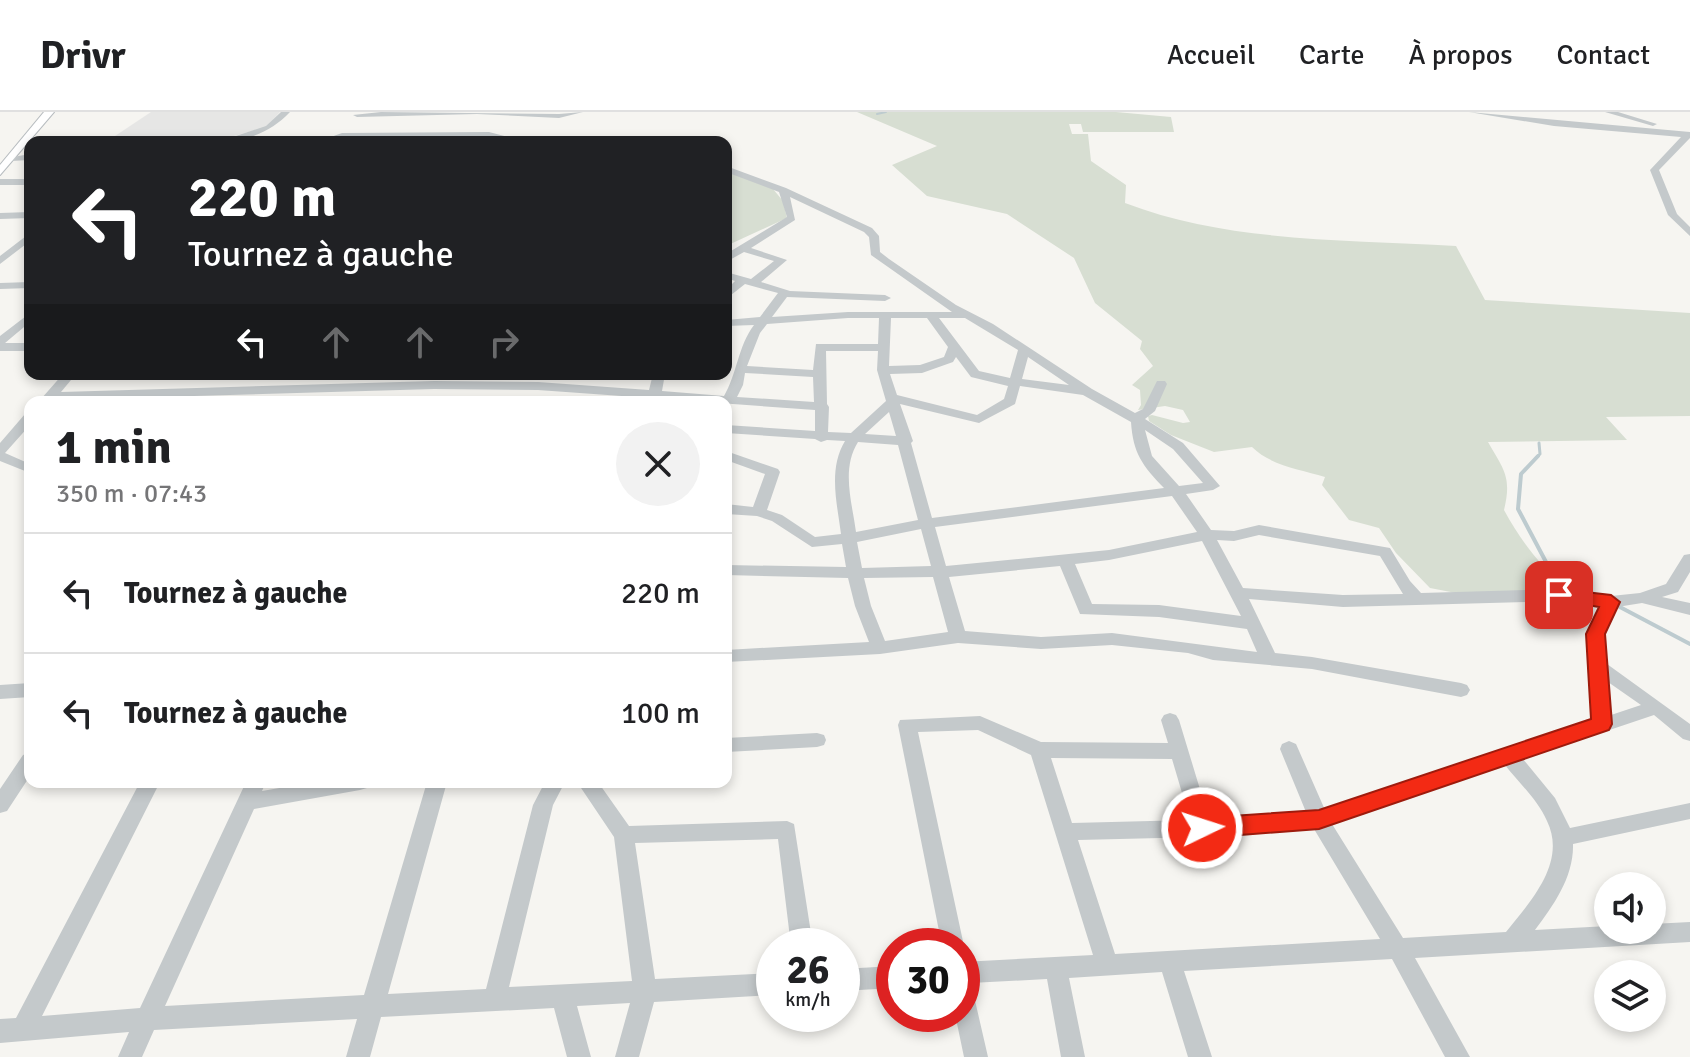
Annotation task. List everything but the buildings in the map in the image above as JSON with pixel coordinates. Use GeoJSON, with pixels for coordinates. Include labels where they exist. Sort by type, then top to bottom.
{"type":"FeatureCollection","features":[{"type":"Feature","properties":{"kind":"main road"},"geometry":{"type":"LineString","coordinates":[[29,136],[49,112]]}},
{"type":"Feature","properties":{"kind":"main road"},"geometry":{"type":"LineString","coordinates":[[4,165],[24,141]]}},
{"type":"Feature","properties":{"kind":"street"},"geometry":{"type":"LineString","coordinates":[[245,136],[269,128],[286,112]]}},
{"type":"Feature","properties":{"kind":"street"},"geometry":{"type":"LineString","coordinates":[[342,136],[358,113],[532,115],[579,112]]}},
{"type":"Feature","properties":{"kind":"street"},"geometry":{"type":"LineString","coordinates":[[1473,112],[1554,124],[1689,134]]}},
{"type":"Feature","properties":{"kind":"street"},"geometry":{"type":"LineString","coordinates":[[1609,112],[1689,134]]}},
{"type":"Feature","properties":{"kind":"street"},"geometry":{"type":"LineString","coordinates":[[494,136],[506,113]]}},
{"type":"Feature","properties":{"kind":"street"},"geometry":{"type":"LineString","coordinates":[[342,136],[399,136],[414,114]]}},
{"type":"Feature","properties":{"kind":"street"},"geometry":{"type":"LineString","coordinates":[[527,136],[532,115]]}},
{"type":"Feature","properties":{"kind":"street"},"geometry":{"type":"LineString","coordinates":[[1689,134],[1667,154],[1654,172],[1673,215],[1690,233]]}},
{"type":"Feature","properties":{"kind":"street"},"geometry":{"type":"LineString","coordinates":[[4,165],[24,159]]}},
{"type":"Feature","properties":{"kind":"street"},"geometry":{"type":"LineString","coordinates":[[732,171],[783,190],[868,230],[874,236],[875,253],[935,297],[1024,349],[1088,392],[1137,418],[1178,446],[1213,486],[928,523],[812,542],[777,518],[759,512],[732,510]]}},
{"type":"Feature","properties":{"kind":"street"},"geometry":{"type":"LineString","coordinates":[[0,182],[24,182]]}},
{"type":"Feature","properties":{"kind":"street"},"geometry":{"type":"LineString","coordinates":[[732,255],[792,218],[783,190]]}},
{"type":"Feature","properties":{"kind":"street"},"geometry":{"type":"LineString","coordinates":[[0,216],[24,215]]}},
{"type":"Feature","properties":{"kind":"street"},"geometry":{"type":"LineString","coordinates":[[0,261],[24,241]]}},
{"type":"Feature","properties":{"kind":"street"},"geometry":{"type":"LineString","coordinates":[[732,292],[782,260],[743,249]]}},
{"type":"Feature","properties":{"kind":"street"},"geometry":{"type":"LineString","coordinates":[[732,276],[783,290],[785,294],[885,298]]}},
{"type":"Feature","properties":{"kind":"street"},"geometry":{"type":"LineString","coordinates":[[0,286],[24,285]]}},
{"type":"Feature","properties":{"kind":"street"},"geometry":{"type":"LineString","coordinates":[[725,396],[737,385],[754,333],[785,294]]}},
{"type":"Feature","properties":{"kind":"street"},"geometry":{"type":"LineString","coordinates":[[732,322],[885,315],[968,315]]}},
{"type":"Feature","properties":{"kind":"street"},"geometry":{"type":"LineString","coordinates":[[885,315],[883,370],[906,441],[958,637]]}},
{"type":"Feature","properties":{"kind":"street"},"geometry":{"type":"LineString","coordinates":[[931,316],[953,349],[975,374],[990,380],[1088,392]]}},
{"type":"Feature","properties":{"kind":"street"},"geometry":{"type":"LineString","coordinates":[[0,345],[24,322]]}},
{"type":"Feature","properties":{"kind":"street"},"geometry":{"type":"LineString","coordinates":[[0,345],[24,347]]}},
{"type":"Feature","properties":{"kind":"street"},"geometry":{"type":"LineString","coordinates":[[821,438],[823,407],[817,374],[820,347],[884,348]]}},
{"type":"Feature","properties":{"kind":"street"},"geometry":{"type":"LineString","coordinates":[[883,370],[930,368],[949,359],[953,349]]}},
{"type":"Feature","properties":{"kind":"street"},"geometry":{"type":"LineString","coordinates":[[892,400],[979,419],[1010,401],[1024,349]]}},
{"type":"Feature","properties":{"kind":"street"},"geometry":{"type":"LineString","coordinates":[[732,366],[817,374]]}},
{"type":"Feature","properties":{"kind":"street"},"geometry":{"type":"LineString","coordinates":[[49,396],[64,380]]}},
{"type":"Feature","properties":{"kind":"street"},"geometry":{"type":"LineString","coordinates":[[361,396],[369,380]]}},
{"type":"Feature","properties":{"kind":"street"},"geometry":{"type":"LineString","coordinates":[[263,396],[428,380]]}},
{"type":"Feature","properties":{"kind":"street"},"geometry":{"type":"LineString","coordinates":[[540,380],[688,396]]}},
{"type":"Feature","properties":{"kind":"street"},"geometry":{"type":"LineString","coordinates":[[655,392],[658,380]]}},
{"type":"Feature","properties":{"kind":"street"},"geometry":{"type":"LineString","coordinates":[[1137,418],[1148,411],[1161,384]]}},
{"type":"Feature","properties":{"kind":"street"},"geometry":{"type":"LineString","coordinates":[[880,648],[867,623],[855,573],[841,457],[851,440],[892,400]]}},
{"type":"Feature","properties":{"kind":"street"},"geometry":{"type":"LineString","coordinates":[[732,401],[823,407]]}},
{"type":"Feature","properties":{"kind":"street"},"geometry":{"type":"LineString","coordinates":[[1137,418],[1141,448],[1180,492],[1240,593],[1269,659]]}},
{"type":"Feature","properties":{"kind":"street"},"geometry":{"type":"LineString","coordinates":[[24,424],[0,453],[24,466]]}},
{"type":"Feature","properties":{"kind":"street"},"geometry":{"type":"LineString","coordinates":[[732,430],[851,440],[906,441]]}},
{"type":"Feature","properties":{"kind":"street"},"geometry":{"type":"LineString","coordinates":[[732,457],[773,472],[759,512]]}},
{"type":"Feature","properties":{"kind":"street"},"geometry":{"type":"LineString","coordinates":[[732,570],[941,572],[1135,551],[1205,535],[1234,536],[1259,530],[1385,552],[1404,585],[1417,599]]}},
{"type":"Feature","properties":{"kind":"street"},"geometry":{"type":"LineString","coordinates":[[1065,559],[1086,610],[1159,611],[1254,624]]}},
{"type":"Feature","properties":{"kind":"street"},"geometry":{"type":"LineString","coordinates":[[1240,593],[1343,601],[1559,595],[1611,602],[1641,598],[1672,588],[1690,559]]}},
{"type":"Feature","properties":{"kind":"street"},"geometry":{"type":"LineString","coordinates":[[1641,598],[1690,609]]}},
{"type":"Feature","properties":{"kind":"street"},"geometry":{"type":"LineString","coordinates":[[1602,724],[1596,634],[1611,602]]}},
{"type":"Feature","properties":{"kind":"street"},"geometry":{"type":"LineString","coordinates":[[732,656],[880,648],[958,637],[1041,643],[1112,639],[1312,663],[1461,690]]}},
{"type":"Feature","properties":{"kind":"street"},"geometry":{"type":"LineString","coordinates":[[1596,665],[1690,734]]}},
{"type":"Feature","properties":{"kind":"street"},"geometry":{"type":"LineString","coordinates":[[0,692],[24,690]]}},
{"type":"Feature","properties":{"kind":"street"},"geometry":{"type":"LineString","coordinates":[[1067,832],[1202,828],[1319,820],[1657,707]]}},
{"type":"Feature","properties":{"kind":"street"},"geometry":{"type":"LineString","coordinates":[[1170,720],[1202,828]]}},
{"type":"Feature","properties":{"kind":"street"},"geometry":{"type":"LineString","coordinates":[[949,928],[907,725],[980,723],[1039,750],[1179,751]]}},
{"type":"Feature","properties":{"kind":"street"},"geometry":{"type":"LineString","coordinates":[[732,745],[817,740]]}},
{"type":"Feature","properties":{"kind":"street"},"geometry":{"type":"LineString","coordinates":[[1289,749],[1319,820],[1398,949],[1458,1057]]}},
{"type":"Feature","properties":{"kind":"street"},"geometry":{"type":"LineString","coordinates":[[1039,750],[1107,965]]}},
{"type":"Feature","properties":{"kind":"street"},"geometry":{"type":"LineString","coordinates":[[1509,756],[1558,822],[1567,848],[1561,869],[1538,909],[1512,942]]}},
{"type":"Feature","properties":{"kind":"street"},"geometry":{"type":"LineString","coordinates":[[0,805],[24,769]]}},
{"type":"Feature","properties":{"kind":"street"},"geometry":{"type":"LineString","coordinates":[[11,1030],[147,788]]}},
{"type":"Feature","properties":{"kind":"street"},"geometry":{"type":"LineString","coordinates":[[130,1057],[252,792],[295,788]]}},
{"type":"Feature","properties":{"kind":"street"},"geometry":{"type":"LineString","coordinates":[[358,1057],[435,788]]}},
{"type":"Feature","properties":{"kind":"street"},"geometry":{"type":"LineString","coordinates":[[495,999],[543,805],[552,788]]}},
{"type":"Feature","properties":{"kind":"street"},"geometry":{"type":"LineString","coordinates":[[591,788],[624,835],[645,991],[627,1057]]}},
{"type":"Feature","properties":{"kind":"street"},"geometry":{"type":"LineString","coordinates":[[1562,838],[1690,811]]}},
{"type":"Feature","properties":{"kind":"street"},"geometry":{"type":"LineString","coordinates":[[624,835],[787,830],[800,928]]}},
{"type":"Feature","properties":{"kind":"street"},"geometry":{"type":"LineString","coordinates":[[980,972],[1690,932]]}},
{"type":"Feature","properties":{"kind":"street"},"geometry":{"type":"LineString","coordinates":[[1170,962],[1200,1057]]}},
{"type":"Feature","properties":{"kind":"street"},"geometry":{"type":"LineString","coordinates":[[1056,968],[1073,1057]]}},
{"type":"Feature","properties":{"kind":"street"},"geometry":{"type":"LineString","coordinates":[[11,1030],[148,1019],[756,985]]}},
{"type":"Feature","properties":{"kind":"street"},"geometry":{"type":"LineString","coordinates":[[563,996],[579,1057]]}},
{"type":"Feature","properties":{"kind":"street"},"geometry":{"type":"LineString","coordinates":[[971,1032],[976,1057]]}},
{"type":"Feature","properties":{"kind":"shaded area"},"geometry":{"type":"Polygon","coordinates":[[[151,112],[280,112],[266,127],[234,136],[115,136],[151,112]]]}},
{"type":"Feature","properties":{"kind":"shaded area"},"geometry":{"type":"Polygon","coordinates":[[[857,112],[1116,112],[1171,117],[1174,132],[1083,132],[1081,124],[1069,124],[1072,134],[1088,134],[1091,161],[1126,185],[1125,203],[1165,216],[1205,226],[1288,237],[1456,246],[1485,300],[1690,313],[1690,416],[1606,417],[1627,440],[1488,442],[1507,481],[1504,510],[1533,554],[1570,591],[1456,593],[1430,588],[1396,553],[1379,528],[1349,520],[1322,485],[1325,477],[1277,463],[1252,447],[1214,452],[1171,435],[1149,421],[1148,416],[1152,415],[1190,422],[1183,410],[1165,406],[1138,410],[1141,405],[1140,390],[1132,385],[1153,366],[1140,349],[1142,341],[1095,303],[1074,258],[1007,214],[927,196],[892,165],[937,146],[857,112]]]}},
{"type":"Feature","properties":{"kind":"shaded area"},"geometry":{"type":"Polygon","coordinates":[[[732,173],[773,189],[783,201],[787,218],[732,243],[732,173]]]}},
{"type":"Feature","properties":{"kind":"waterway"},"geometry":{"type":"LineString","coordinates":[[877,114],[886,112]]}},
{"type":"Feature","properties":{"kind":"waterway"},"geometry":{"type":"LineString","coordinates":[[1538,456],[1539,443]]}},
{"type":"Feature","properties":{"kind":"waterway"},"geometry":{"type":"LineString","coordinates":[[1538,456],[1521,474],[1518,509],[1546,562],[1570,583],[1596,595]]}},
{"type":"Feature","properties":{"kind":"waterway"},"geometry":{"type":"LineString","coordinates":[[1618,606],[1690,644]]}},
{"type":"Feature","properties":{"kind":"route"},"geometry":{"type":"LineString","coordinates":[[1202,828],[1319,820],[1602,724],[1596,634],[1611,602],[1559,595]]}}]}
